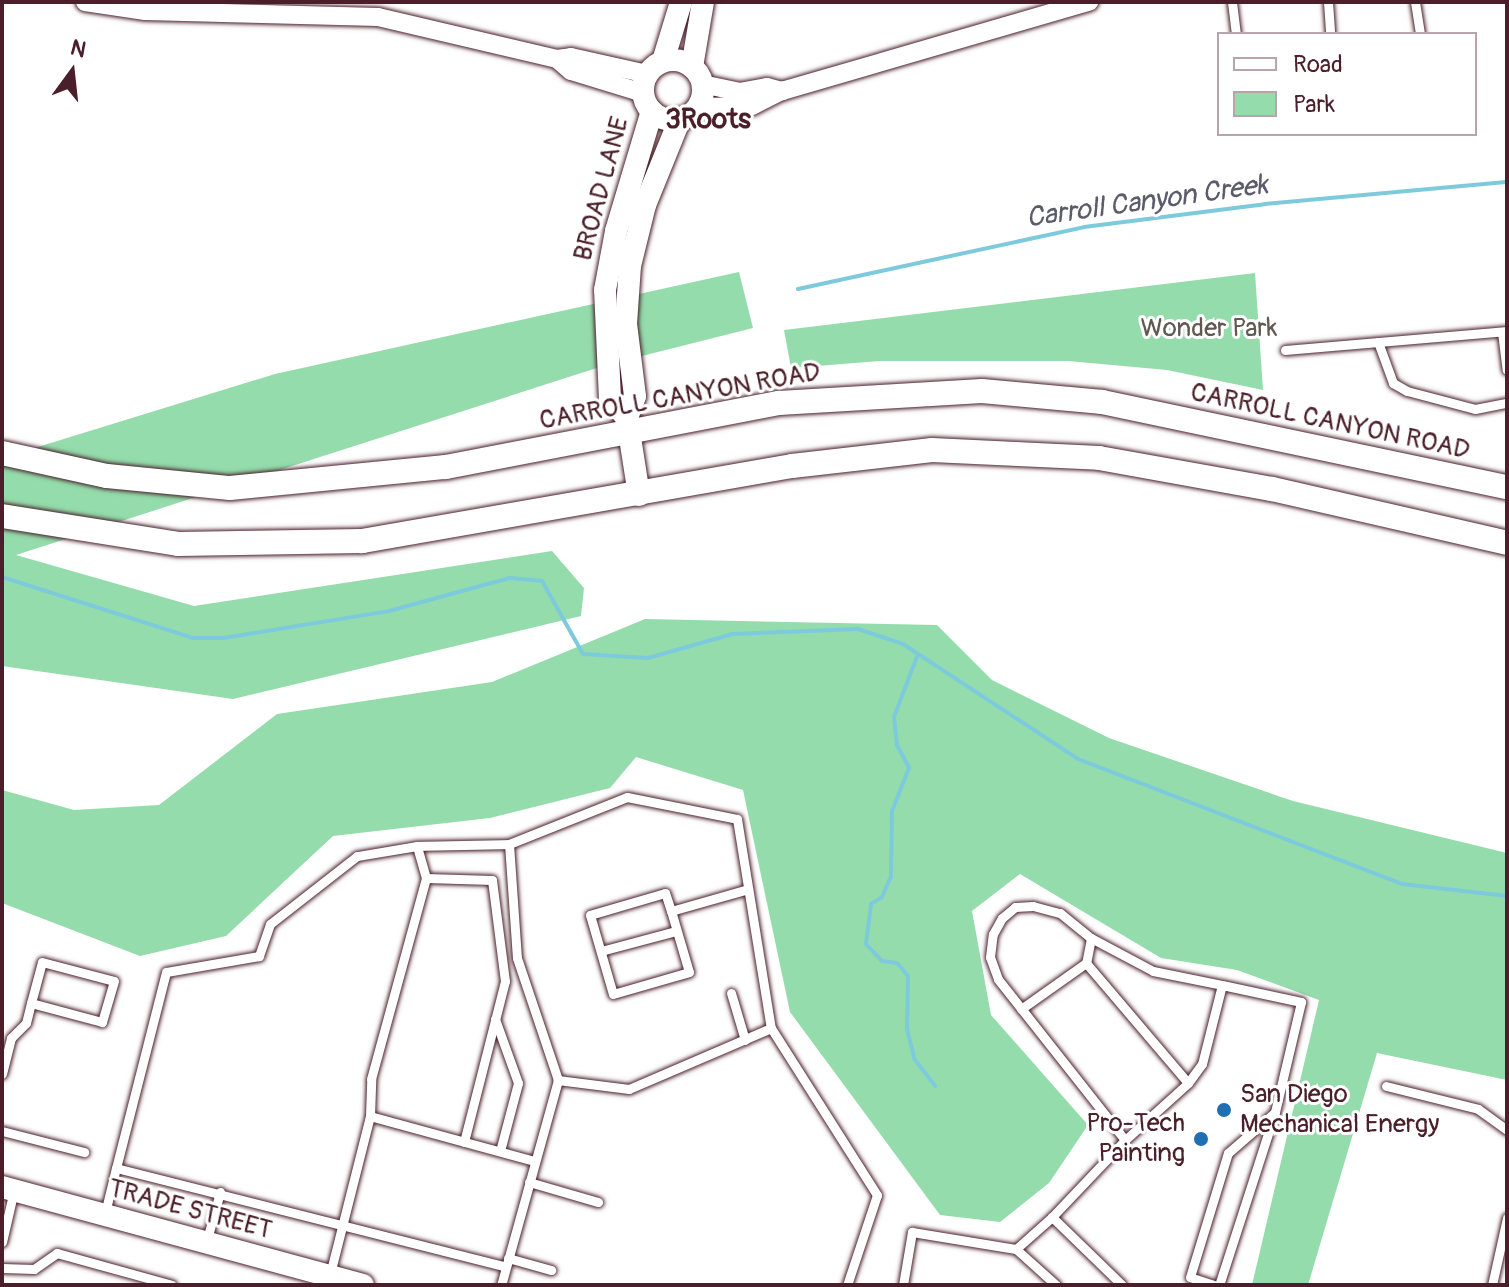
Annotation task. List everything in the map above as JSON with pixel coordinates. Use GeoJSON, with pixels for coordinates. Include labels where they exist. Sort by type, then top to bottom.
{"type":"FeatureCollection","features":[{"type":"Feature","properties":{"kind":"main road","name":"CARROLL CANYON ROAD"},"geometry":{"type":"LineString","coordinates":[[2,453],[107,476],[230,488],[446,467],[629,426],[779,403],[982,391],[1102,402],[1507,487]]}},
{"type":"Feature","properties":{"kind":"main road"},"geometry":{"type":"LineString","coordinates":[[2,516],[178,544],[362,541],[792,466],[932,450],[1099,458],[1272,489],[1507,543]]}},
{"type":"Feature","properties":{"kind":"street"},"geometry":{"type":"LineString","coordinates":[[85,2],[145,11],[240,8],[378,10],[557,59],[571,57],[651,85],[689,113],[752,106],[782,91],[1089,2]]}},
{"type":"Feature","properties":{"kind":"street","name":"BROAD LANE"},"geometry":{"type":"LineString","coordinates":[[629,426],[610,399],[605,290],[651,85],[681,2]]}},
{"type":"Feature","properties":{"kind":"street"},"geometry":{"type":"LineString","coordinates":[[697,76],[703,2]]}},
{"type":"Feature","properties":{"kind":"street"},"geometry":{"type":"LineString","coordinates":[[651,85],[697,76],[739,92],[767,87],[782,91]]}},
{"type":"Feature","properties":{"kind":"street","name":"BROAD LANE"},"geometry":{"type":"LineString","coordinates":[[639,495],[629,426],[635,396],[627,284],[645,205],[689,113],[697,76]]}},
{"type":"Feature","properties":{"kind":"street","name":"TRADE STREET"},"geometry":{"type":"LineString","coordinates":[[8,1189],[363,1285]]}},
{"type":"Feature","properties":{"kind":"lane"},"geometry":{"type":"LineString","coordinates":[[1232,2],[1236,32]]}},
{"type":"Feature","properties":{"kind":"lane"},"geometry":{"type":"LineString","coordinates":[[1328,2],[1330,32]]}},
{"type":"Feature","properties":{"kind":"lane"},"geometry":{"type":"LineString","coordinates":[[1415,2],[1420,32]]}},
{"type":"Feature","properties":{"kind":"lane"},"geometry":{"type":"LineString","coordinates":[[1285,350],[1504,331],[1507,370]]}},
{"type":"Feature","properties":{"kind":"lane"},"geometry":{"type":"LineString","coordinates":[[1378,342],[1393,383],[1407,391],[1475,409],[1507,403]]}},
{"type":"Feature","properties":{"kind":"lane"},"geometry":{"type":"LineString","coordinates":[[104,1216],[166,972],[259,956],[270,924],[357,856],[417,846],[509,844],[627,797],[737,819],[771,1028],[877,1195],[847,1285]]}},
{"type":"Feature","properties":{"kind":"lane"},"geometry":{"type":"LineString","coordinates":[[501,1285],[558,1080],[517,958],[509,844]]}},
{"type":"Feature","properties":{"kind":"lane"},"geometry":{"type":"LineString","coordinates":[[330,1276],[370,1116],[371,1079],[426,878],[417,846]]}},
{"type":"Feature","properties":{"kind":"lane"},"geometry":{"type":"LineString","coordinates":[[426,878],[492,880],[505,981],[464,1142]]}},
{"type":"Feature","properties":{"kind":"lane"},"geometry":{"type":"LineString","coordinates":[[671,911],[748,889]]}},
{"type":"Feature","properties":{"kind":"lane"},"geometry":{"type":"LineString","coordinates":[[665,893],[671,911],[689,972],[613,994],[590,915],[665,893]]}},
{"type":"Feature","properties":{"kind":"lane"},"geometry":{"type":"LineString","coordinates":[[1125,1140],[998,979],[990,957],[993,934],[1002,918],[1015,907],[1033,906],[1060,913],[1091,938],[1153,971],[1301,1002],[1275,1112],[1216,1285],[1190,1277],[1228,1153],[1275,1112]]}},
{"type":"Feature","properties":{"kind":"lane"},"geometry":{"type":"LineString","coordinates":[[601,951],[676,931]]}},
{"type":"Feature","properties":{"kind":"lane"},"geometry":{"type":"LineString","coordinates":[[1021,1009],[1086,963],[1091,938]]}},
{"type":"Feature","properties":{"kind":"lane"},"geometry":{"type":"LineString","coordinates":[[2,1074],[11,1038],[26,1023],[31,1003],[42,962],[114,981],[102,1022],[31,1003]]}},
{"type":"Feature","properties":{"kind":"lane"},"geometry":{"type":"LineString","coordinates":[[1086,963],[1188,1083]]}},
{"type":"Feature","properties":{"kind":"lane"},"geometry":{"type":"LineString","coordinates":[[1016,1249],[1052,1217],[1125,1140],[1188,1083],[1202,1064],[1222,985]]}},
{"type":"Feature","properties":{"kind":"lane"},"geometry":{"type":"LineString","coordinates":[[731,993],[745,1040]]}},
{"type":"Feature","properties":{"kind":"lane"},"geometry":{"type":"LineString","coordinates":[[495,1019],[518,1083],[500,1151]]}},
{"type":"Feature","properties":{"kind":"lane"},"geometry":{"type":"LineString","coordinates":[[558,1080],[629,1089],[771,1028]]}},
{"type":"Feature","properties":{"kind":"lane"},"geometry":{"type":"LineString","coordinates":[[1386,1086],[1478,1109],[1507,1130]]}},
{"type":"Feature","properties":{"kind":"lane"},"geometry":{"type":"LineString","coordinates":[[370,1116],[535,1161]]}},
{"type":"Feature","properties":{"kind":"lane"},"geometry":{"type":"LineString","coordinates":[[2,1131],[84,1152]]}},
{"type":"Feature","properties":{"kind":"lane"},"geometry":{"type":"LineString","coordinates":[[116,1168],[343,1224],[551,1270]]}},
{"type":"Feature","properties":{"kind":"lane"},"geometry":{"type":"LineString","coordinates":[[529,1182],[598,1202]]}},
{"type":"Feature","properties":{"kind":"lane"},"geometry":{"type":"LineString","coordinates":[[2,1242],[8,1189]]}},
{"type":"Feature","properties":{"kind":"lane"},"geometry":{"type":"LineString","coordinates":[[206,1243],[220,1192]]}},
{"type":"Feature","properties":{"kind":"lane"},"geometry":{"type":"LineString","coordinates":[[1052,1217],[1122,1285]]}},
{"type":"Feature","properties":{"kind":"lane"},"geometry":{"type":"LineString","coordinates":[[1492,1285],[1507,1218]]}},
{"type":"Feature","properties":{"kind":"lane"},"geometry":{"type":"LineString","coordinates":[[903,1285],[912,1232],[1016,1249],[1056,1285]]}},
{"type":"Feature","properties":{"kind":"lane"},"geometry":{"type":"LineString","coordinates":[[2,1268],[34,1269],[57,1253],[172,1285]]}},
{"type":"Feature","properties":{"kind":"green space"},"geometry":{"type":"Polygon","coordinates":[[[739,272],[753,328],[606,365],[16,555],[194,606],[552,551],[584,588],[581,616],[233,699],[2,666],[2,458],[275,374],[739,272]]]}},
{"type":"Feature","properties":{"kind":"green space","name":"Wonder Park"},"geometry":{"type":"Polygon","coordinates":[[[1255,273],[1263,390],[1167,370],[1068,361],[880,361],[791,368],[784,330],[1255,273]]]}},
{"type":"Feature","properties":{"kind":"green space"},"geometry":{"type":"Polygon","coordinates":[[[645,619],[937,625],[992,680],[1109,738],[1293,801],[1507,853],[1507,1080],[1377,1053],[1308,1285],[1252,1285],[1319,1000],[1237,970],[1161,958],[1020,874],[972,911],[991,1015],[1088,1125],[1049,1183],[1000,1222],[940,1215],[790,1012],[743,790],[636,757],[610,788],[490,818],[333,836],[226,936],[140,956],[2,903],[2,790],[74,810],[159,805],[277,714],[492,682],[645,619]]]}},
{"type":"Feature","properties":{"kind":"waterway","name":"Carroll Canyon Creek"},"geometry":{"type":"LineString","coordinates":[[798,289],[1084,227],[1265,204],[1506,182]]}},
{"type":"Feature","properties":{"kind":"waterway"},"geometry":{"type":"LineString","coordinates":[[2,577],[193,638],[223,638],[389,611],[510,578],[542,581],[583,654],[648,658],[733,634],[858,629],[903,644],[1078,759],[1402,884],[1507,896]]}},
{"type":"Feature","properties":{"kind":"waterway"},"geometry":{"type":"LineString","coordinates":[[918,654],[894,717],[897,745],[909,768],[892,811],[891,876],[882,897],[871,904],[866,944],[882,961],[897,963],[908,976],[907,1029],[915,1060],[935,1086]]}},
{"type":"Feature","properties":{"kind":"place","name":"San Diego Mechanical Energy"},"geometry":{"type":"Point","coordinates":[1224,1110]}},
{"type":"Feature","properties":{"kind":"place","name":"Pro-Tech Painting"},"geometry":{"type":"Point","coordinates":[1201,1139]}},
{"type":"Feature","properties":{"kind":"district","name":"3Roots"},"geometry":{"type":"Point","coordinates":[708,120]}}]}
